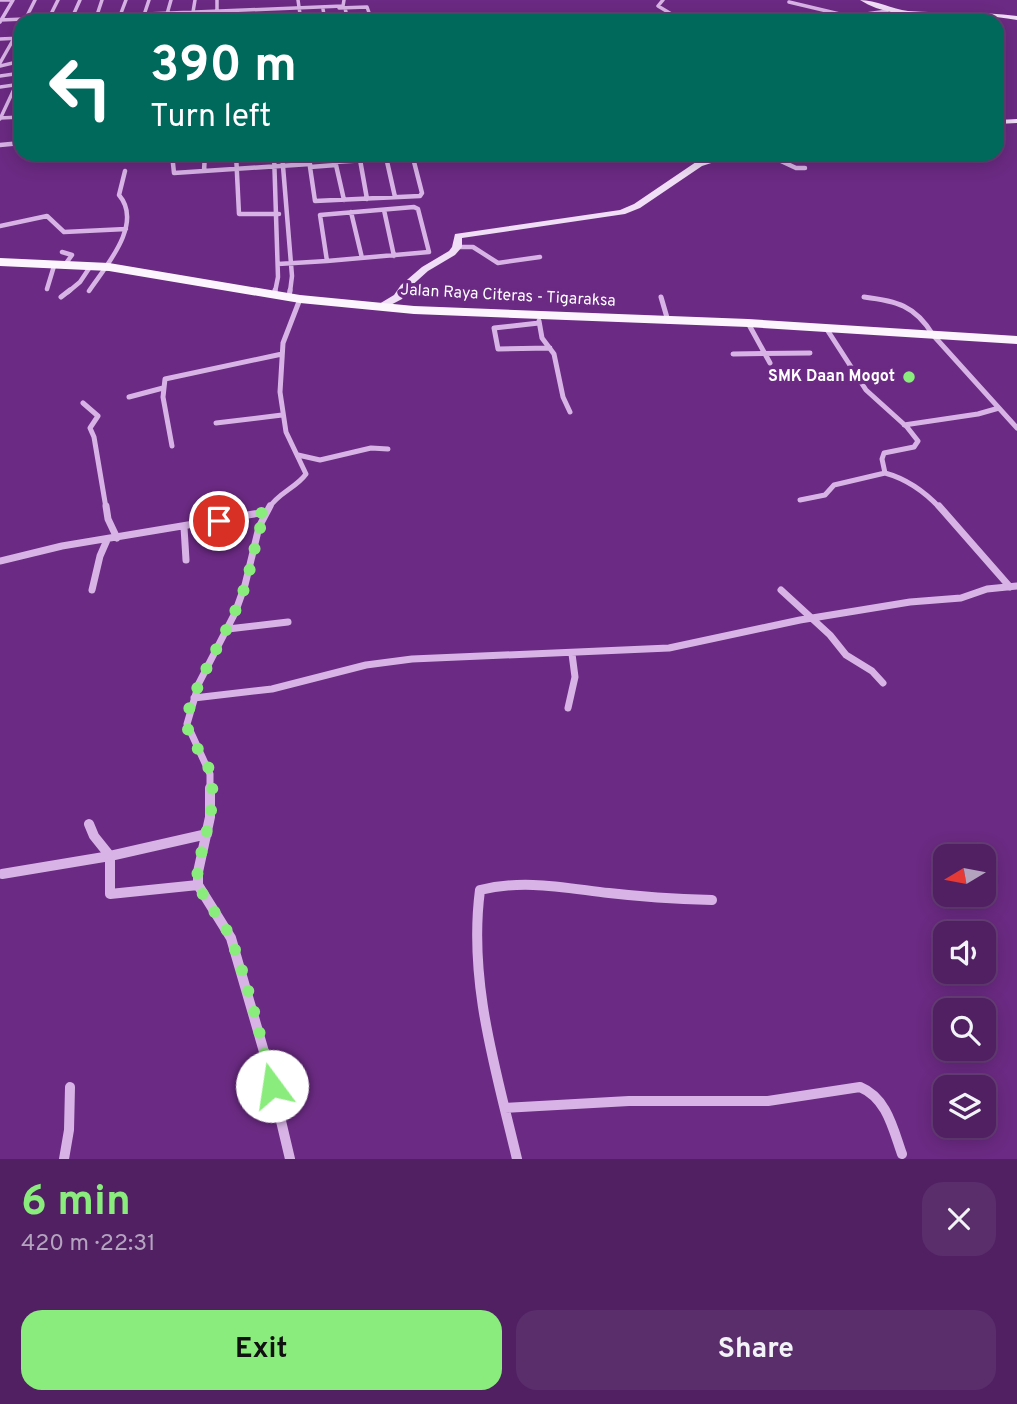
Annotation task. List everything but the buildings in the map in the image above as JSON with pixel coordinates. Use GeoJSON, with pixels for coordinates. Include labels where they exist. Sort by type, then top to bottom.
{"type":"FeatureCollection","features":[{"type":"Feature","properties":{"kind":"main road","name":"Jalan Raya Citeras - Tigaraksa"},"geometry":{"type":"LineString","coordinates":[[1,263],[109,267],[294,298],[379,307],[538,319],[748,323],[1017,340]]}},
{"type":"Feature","properties":{"kind":"street"},"geometry":{"type":"LineString","coordinates":[[0,0],[11,0],[1,20]]}},
{"type":"Feature","properties":{"kind":"street"},"geometry":{"type":"LineString","coordinates":[[149,0],[145,14],[368,7],[370,14]]}},
{"type":"Feature","properties":{"kind":"street"},"geometry":{"type":"LineString","coordinates":[[169,13],[171,0]]}},
{"type":"Feature","properties":{"kind":"street"},"geometry":{"type":"LineString","coordinates":[[193,12],[195,0]]}},
{"type":"Feature","properties":{"kind":"street"},"geometry":{"type":"LineString","coordinates":[[216,11],[217,0]]}},
{"type":"Feature","properties":{"kind":"street"},"geometry":{"type":"LineString","coordinates":[[239,0],[239,10]]}},
{"type":"Feature","properties":{"kind":"street"},"geometry":{"type":"LineString","coordinates":[[253,0],[254,9]]}},
{"type":"Feature","properties":{"kind":"street"},"geometry":{"type":"LineString","coordinates":[[276,0],[277,9]]}},
{"type":"Feature","properties":{"kind":"street"},"geometry":{"type":"LineString","coordinates":[[298,0],[301,14]]}},
{"type":"Feature","properties":{"kind":"street"},"geometry":{"type":"LineString","coordinates":[[321,0],[324,14]]}},
{"type":"Feature","properties":{"kind":"street"},"geometry":{"type":"LineString","coordinates":[[323,8],[343,6],[344,0]]}},
{"type":"Feature","properties":{"kind":"street"},"geometry":{"type":"LineString","coordinates":[[663,0],[658,6],[671,14]]}},
{"type":"Feature","properties":{"kind":"street"},"geometry":{"type":"LineString","coordinates":[[863,0],[887,11]]}},
{"type":"Feature","properties":{"kind":"street"},"geometry":{"type":"LineString","coordinates":[[789,2],[840,14]]}},
{"type":"Feature","properties":{"kind":"street"},"geometry":{"type":"LineString","coordinates":[[345,8],[346,14]]}},
{"type":"Feature","properties":{"kind":"street"},"geometry":{"type":"LineString","coordinates":[[864,14],[887,11],[984,14]]}},
{"type":"Feature","properties":{"kind":"street"},"geometry":{"type":"LineString","coordinates":[[0,39],[13,39],[0,64],[14,62]]}},
{"type":"Feature","properties":{"kind":"street"},"geometry":{"type":"LineString","coordinates":[[3,58],[14,59]]}},
{"type":"Feature","properties":{"kind":"street"},"geometry":{"type":"LineString","coordinates":[[7,64],[14,68]]}},
{"type":"Feature","properties":{"kind":"street"},"geometry":{"type":"LineString","coordinates":[[0,119],[14,93]]}},
{"type":"Feature","properties":{"kind":"street"},"geometry":{"type":"LineString","coordinates":[[172,161],[173,173],[275,167],[309,161],[313,201],[422,195],[414,161]]}},
{"type":"Feature","properties":{"kind":"street"},"geometry":{"type":"LineString","coordinates":[[204,171],[205,161]]}},
{"type":"Feature","properties":{"kind":"street"},"geometry":{"type":"LineString","coordinates":[[236,161],[239,214],[287,213]]}},
{"type":"Feature","properties":{"kind":"street"},"geometry":{"type":"LineString","coordinates":[[274,295],[278,264],[275,161]]}},
{"type":"Feature","properties":{"kind":"street"},"geometry":{"type":"LineString","coordinates":[[283,161],[289,263],[296,317],[285,336],[282,354],[282,415],[284,428],[305,470],[304,478],[281,494],[266,512],[259,527],[245,585],[228,629],[194,698],[187,724],[192,740],[211,774],[207,834],[198,872],[198,885],[231,938],[267,1062],[290,1159]]}},
{"type":"Feature","properties":{"kind":"street"},"geometry":{"type":"LineString","coordinates":[[335,161],[344,200]]}},
{"type":"Feature","properties":{"kind":"street"},"geometry":{"type":"LineString","coordinates":[[361,161],[368,199]]}},
{"type":"Feature","properties":{"kind":"street"},"geometry":{"type":"LineString","coordinates":[[387,161],[395,197]]}},
{"type":"Feature","properties":{"kind":"street"},"geometry":{"type":"LineString","coordinates":[[379,307],[398,297],[404,287],[425,269],[452,253],[457,247],[457,238],[464,234],[547,225],[630,209],[699,164],[710,161]]}},
{"type":"Feature","properties":{"kind":"street"},"geometry":{"type":"LineString","coordinates":[[781,161],[796,168],[805,168]]}},
{"type":"Feature","properties":{"kind":"street"},"geometry":{"type":"LineString","coordinates":[[89,291],[109,267],[122,245],[126,229],[125,202],[119,197],[125,171]]}},
{"type":"Feature","properties":{"kind":"street"},"geometry":{"type":"LineString","coordinates":[[278,264],[327,261],[425,254],[429,252],[429,247],[418,209],[384,209],[318,216],[327,261]]}},
{"type":"Feature","properties":{"kind":"street"},"geometry":{"type":"LineString","coordinates":[[384,209],[394,256]]}},
{"type":"Feature","properties":{"kind":"street"},"geometry":{"type":"LineString","coordinates":[[351,212],[362,258]]}},
{"type":"Feature","properties":{"kind":"street"},"geometry":{"type":"LineString","coordinates":[[0,226],[47,216],[64,232],[126,229]]}},
{"type":"Feature","properties":{"kind":"street"},"geometry":{"type":"LineString","coordinates":[[457,247],[473,247],[498,263],[540,257]]}},
{"type":"Feature","properties":{"kind":"street"},"geometry":{"type":"LineString","coordinates":[[47,289],[59,266],[72,255],[62,252]]}},
{"type":"Feature","properties":{"kind":"street"},"geometry":{"type":"LineString","coordinates":[[61,297],[80,282],[90,267]]}},
{"type":"Feature","properties":{"kind":"street"},"geometry":{"type":"LineString","coordinates":[[661,297],[668,321]]}},
{"type":"Feature","properties":{"kind":"street"},"geometry":{"type":"LineString","coordinates":[[864,297],[897,301],[924,320],[933,335],[1017,429]]}},
{"type":"Feature","properties":{"kind":"street"},"geometry":{"type":"LineString","coordinates":[[550,348],[502,349],[496,346],[494,328],[538,319],[542,338],[550,348],[570,412]]}},
{"type":"Feature","properties":{"kind":"street"},"geometry":{"type":"LineString","coordinates":[[748,323],[770,363]]}},
{"type":"Feature","properties":{"kind":"street"},"geometry":{"type":"LineString","coordinates":[[826,328],[866,390],[915,437],[917,445],[884,453],[882,459],[885,473]]}},
{"type":"Feature","properties":{"kind":"street"},"geometry":{"type":"LineString","coordinates":[[733,354],[810,353]]}},
{"type":"Feature","properties":{"kind":"street"},"geometry":{"type":"LineString","coordinates":[[172,446],[163,380],[282,354]]}},
{"type":"Feature","properties":{"kind":"street"},"geometry":{"type":"LineString","coordinates":[[129,397],[163,388]]}},
{"type":"Feature","properties":{"kind":"street"},"geometry":{"type":"LineString","coordinates":[[83,402],[98,416],[90,428],[94,437],[108,519],[117,538]]}},
{"type":"Feature","properties":{"kind":"street"},"geometry":{"type":"LineString","coordinates":[[904,425],[999,408]]}},
{"type":"Feature","properties":{"kind":"street"},"geometry":{"type":"LineString","coordinates":[[216,424],[282,415]]}},
{"type":"Feature","properties":{"kind":"street"},"geometry":{"type":"LineString","coordinates":[[298,455],[320,460],[371,448],[387,449]]}},
{"type":"Feature","properties":{"kind":"street"},"geometry":{"type":"LineString","coordinates":[[800,499],[825,495],[834,485],[885,473],[899,476],[933,500],[1014,587]]}},
{"type":"Feature","properties":{"kind":"street"},"geometry":{"type":"LineString","coordinates":[[0,561],[62,546],[266,512]]}},
{"type":"Feature","properties":{"kind":"street"},"geometry":{"type":"LineString","coordinates":[[184,527],[186,560]]}},
{"type":"Feature","properties":{"kind":"street"},"geometry":{"type":"LineString","coordinates":[[92,590],[100,556],[107,540]]}},
{"type":"Feature","properties":{"kind":"street"},"geometry":{"type":"LineString","coordinates":[[194,698],[272,689],[366,665],[412,659],[669,648],[812,619],[910,602],[961,598],[987,589],[1014,587]]}},
{"type":"Feature","properties":{"kind":"street"},"geometry":{"type":"LineString","coordinates":[[780,590],[846,655],[872,671],[883,683]]}},
{"type":"Feature","properties":{"kind":"street"},"geometry":{"type":"LineString","coordinates":[[228,629],[288,622]]}},
{"type":"Feature","properties":{"kind":"street"},"geometry":{"type":"LineString","coordinates":[[568,708],[575,677],[572,654]]}},
{"type":"Feature","properties":{"kind":"street"},"geometry":{"type":"LineString","coordinates":[[89,824],[94,836],[110,856],[110,894],[198,885]]}},
{"type":"Feature","properties":{"kind":"street"},"geometry":{"type":"LineString","coordinates":[[2,874],[110,856],[207,834]]}},
{"type":"Feature","properties":{"kind":"street"},"geometry":{"type":"LineString","coordinates":[[517,1159],[481,1010],[475,926],[480,890],[489,887],[542,885],[666,899],[712,900]]}},
{"type":"Feature","properties":{"kind":"street"},"geometry":{"type":"LineString","coordinates":[[64,1159],[69,1130],[70,1087]]}},
{"type":"Feature","properties":{"kind":"street"},"geometry":{"type":"LineString","coordinates":[[505,1108],[629,1101],[768,1101],[860,1087],[869,1088],[879,1098],[902,1154]]}},
{"type":"Feature","properties":{"kind":"place","name":"SMK Daan Mogot"},"geometry":{"type":"Point","coordinates":[909,377]}},
{"type":"Feature","properties":{"kind":"route"},"geometry":{"type":"LineString","coordinates":[[219,521],[266,512],[259,527],[245,585],[235,613],[199,683],[187,715],[192,740],[211,774],[210,817],[197,878],[198,885],[231,938],[272,1086]]}}]}
